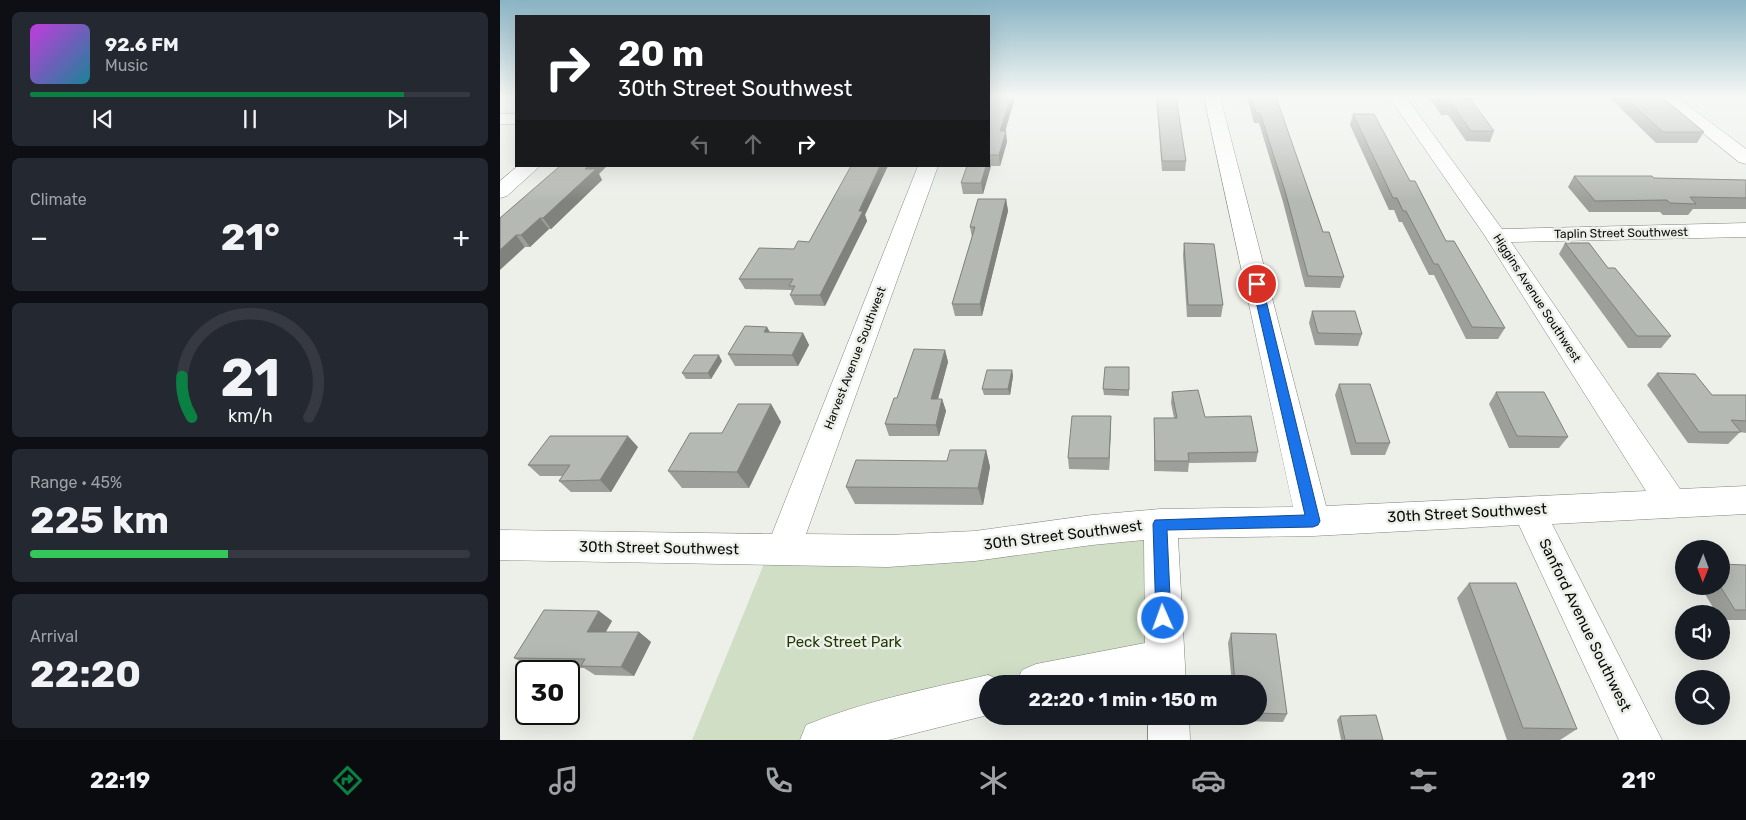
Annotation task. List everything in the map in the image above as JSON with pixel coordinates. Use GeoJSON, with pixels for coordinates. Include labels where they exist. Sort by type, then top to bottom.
{"type":"FeatureCollection","features":[{"type":"Feature","properties":{"kind":"street"},"geometry":{"type":"LineString","coordinates":[[1220,132],[1313,521]]}},
{"type":"Feature","properties":{"kind":"street","name":"Higgins Avenue Southwest"},"geometry":{"type":"LineString","coordinates":[[1422,132],[1496,236],[1671,503]]}},
{"type":"Feature","properties":{"kind":"street"},"geometry":{"type":"LineString","coordinates":[[1711,132],[1746,158]]}},
{"type":"Feature","properties":{"kind":"street"},"geometry":{"type":"LineString","coordinates":[[500,192],[529,167]]}},
{"type":"Feature","properties":{"kind":"street","name":"Harvest Avenue Southwest"},"geometry":{"type":"LineString","coordinates":[[783,550],[928,167]]}},
{"type":"Feature","properties":{"kind":"street","name":"Taplin Street Southwest"},"geometry":{"type":"LineString","coordinates":[[1496,236],[1746,230]]}},
{"type":"Feature","properties":{"kind":"street","name":"30th Street Southwest"},"geometry":{"type":"LineString","coordinates":[[500,546],[888,551],[975,546],[1092,530],[1160,524],[1313,521],[1746,500]]}},
{"type":"Feature","properties":{"kind":"street","name":"Sanford Avenue Southwest"},"geometry":{"type":"LineString","coordinates":[[1529,511],[1641,740]]}},
{"type":"Feature","properties":{"kind":"street"},"geometry":{"type":"LineString","coordinates":[[1126,675],[1166,671],[1160,524]]}},
{"type":"Feature","properties":{"kind":"street"},"geometry":{"type":"LineString","coordinates":[[821,740],[906,714],[979,697]]}},
{"type":"Feature","properties":{"kind":"street"},"geometry":{"type":"LineString","coordinates":[[1168,725],[1169,740]]}},
{"type":"Feature","properties":{"kind":"green space","name":"Peck Street Park"},"geometry":{"type":"Polygon","coordinates":[[[1160,524],[1165,658],[1101,675],[979,675],[979,688],[856,740],[692,740],[770,549],[1160,524]]]}},
{"type":"Feature","properties":{"kind":"building"},"geometry":{"type":"Polygon","coordinates":[[[990,132],[1006,132],[999,155],[990,155],[990,132]]]}},
{"type":"Feature","properties":{"kind":"building"},"geometry":{"type":"Polygon","coordinates":[[[1160,132],[1181,132],[1186,161],[1162,161],[1160,132]]]}},
{"type":"Feature","properties":{"kind":"building"},"geometry":{"type":"Polygon","coordinates":[[[1266,132],[1288,132],[1323,232],[1329,232],[1344,277],[1308,276],[1285,191],[1266,132]]]}},
{"type":"Feature","properties":{"kind":"building"},"geometry":{"type":"Polygon","coordinates":[[[1361,132],[1383,132],[1410,181],[1415,181],[1446,241],[1454,241],[1505,328],[1472,327],[1438,264],[1434,264],[1406,211],[1403,211],[1397,198],[1393,198],[1361,132]]]}},
{"type":"Feature","properties":{"kind":"building"},"geometry":{"type":"Polygon","coordinates":[[[1662,132],[1704,132],[1663,132],[1662,132]]]}},
{"type":"Feature","properties":{"kind":"building"},"geometry":{"type":"Polygon","coordinates":[[[559,167],[587,167],[585,169],[596,169],[543,218],[540,218],[521,235],[516,235],[500,250],[500,218],[559,167]]]}},
{"type":"Feature","properties":{"kind":"building"},"geometry":{"type":"Polygon","coordinates":[[[850,167],[880,167],[859,211],[863,211],[820,295],[790,295],[795,286],[789,286],[793,279],[739,279],[759,248],[794,249],[798,241],[809,242],[850,167]]]}},
{"type":"Feature","properties":{"kind":"building"},"geometry":{"type":"Polygon","coordinates":[[[967,167],[986,167],[981,183],[961,183],[967,167]]]}},
{"type":"Feature","properties":{"kind":"building"},"geometry":{"type":"Polygon","coordinates":[[[1574,176],[1652,176],[1654,178],[1746,180],[1746,198],[1690,197],[1696,204],[1670,203],[1667,200],[1595,201],[1574,176]]]}},
{"type":"Feature","properties":{"kind":"building"},"geometry":{"type":"Polygon","coordinates":[[[978,199],[1006,199],[980,304],[952,304],[975,227],[970,227],[978,199]]]}},
{"type":"Feature","properties":{"kind":"building"},"geometry":{"type":"Polygon","coordinates":[[[1184,243],[1214,244],[1223,305],[1188,305],[1184,243]]]}},
{"type":"Feature","properties":{"kind":"building"},"geometry":{"type":"Polygon","coordinates":[[[1565,243],[1589,243],[1608,268],[1615,268],[1671,336],[1637,336],[1565,243]]]}},
{"type":"Feature","properties":{"kind":"building"},"geometry":{"type":"Polygon","coordinates":[[[1312,311],[1355,311],[1362,334],[1318,333],[1312,311]]]}},
{"type":"Feature","properties":{"kind":"building"},"geometry":{"type":"Polygon","coordinates":[[[745,326],[767,327],[764,332],[803,333],[792,355],[728,354],[745,326]]]}},
{"type":"Feature","properties":{"kind":"building"},"geometry":{"type":"Polygon","coordinates":[[[914,349],[945,350],[931,399],[942,399],[936,425],[885,424],[894,398],[897,398],[914,349]]]}},
{"type":"Feature","properties":{"kind":"building"},"geometry":{"type":"Polygon","coordinates":[[[694,355],[719,355],[708,373],[682,373],[694,355]]]}},
{"type":"Feature","properties":{"kind":"building"},"geometry":{"type":"Polygon","coordinates":[[[1105,367],[1129,367],[1129,390],[1103,389],[1105,367]]]}},
{"type":"Feature","properties":{"kind":"building"},"geometry":{"type":"Polygon","coordinates":[[[987,370],[1012,370],[1008,389],[982,389],[987,370]]]}},
{"type":"Feature","properties":{"kind":"building"},"geometry":{"type":"Polygon","coordinates":[[[1657,373],[1695,374],[1712,395],[1746,395],[1746,421],[1731,420],[1741,432],[1699,432],[1657,373]]]}},
{"type":"Feature","properties":{"kind":"building"},"geometry":{"type":"Polygon","coordinates":[[[1339,384],[1370,384],[1390,443],[1356,443],[1339,384]]]}},
{"type":"Feature","properties":{"kind":"building"},"geometry":{"type":"Polygon","coordinates":[[[1198,390],[1205,417],[1251,416],[1258,452],[1188,453],[1189,461],[1155,461],[1154,418],[1177,418],[1172,392],[1198,390]]]}},
{"type":"Feature","properties":{"kind":"building"},"geometry":{"type":"Polygon","coordinates":[[[1496,392],[1544,392],[1568,437],[1517,436],[1496,392]]]}},
{"type":"Feature","properties":{"kind":"building"},"geometry":{"type":"Polygon","coordinates":[[[738,404],[771,404],[737,472],[668,471],[690,433],[722,433],[738,404]]]}},
{"type":"Feature","properties":{"kind":"building"},"geometry":{"type":"Polygon","coordinates":[[[1072,416],[1111,416],[1109,458],[1068,458],[1072,416]]]}},
{"type":"Feature","properties":{"kind":"building"},"geometry":{"type":"Polygon","coordinates":[[[550,436],[628,436],[600,480],[559,481],[570,465],[528,465],[550,436]]]}},
{"type":"Feature","properties":{"kind":"building"},"geometry":{"type":"Polygon","coordinates":[[[950,450],[986,450],[978,488],[846,487],[856,460],[947,461],[950,450]]]}},
{"type":"Feature","properties":{"kind":"building"},"geometry":{"type":"Polygon","coordinates":[[[1730,564],[1746,565],[1746,610],[1735,610],[1726,595],[1730,595],[1730,564]]]}},
{"type":"Feature","properties":{"kind":"building"},"geometry":{"type":"Polygon","coordinates":[[[1469,583],[1516,583],[1577,729],[1523,728],[1469,583]]]}},
{"type":"Feature","properties":{"kind":"building"},"geometry":{"type":"Polygon","coordinates":[[[544,610],[599,611],[587,632],[639,632],[621,667],[581,666],[585,659],[514,658],[544,610]]]}},
{"type":"Feature","properties":{"kind":"building"},"geometry":{"type":"Polygon","coordinates":[[[1231,633],[1276,634],[1287,714],[1267,713],[1267,675],[1234,675],[1231,633]]]}},
{"type":"Feature","properties":{"kind":"building"},"geometry":{"type":"Polygon","coordinates":[[[1376,715],[1383,740],[1345,740],[1340,716],[1376,715]]]}},
{"type":"Feature","properties":{"kind":"route"},"geometry":{"type":"LineString","coordinates":[[1163,618],[1160,524],[1313,521],[1257,284]]}}]}
